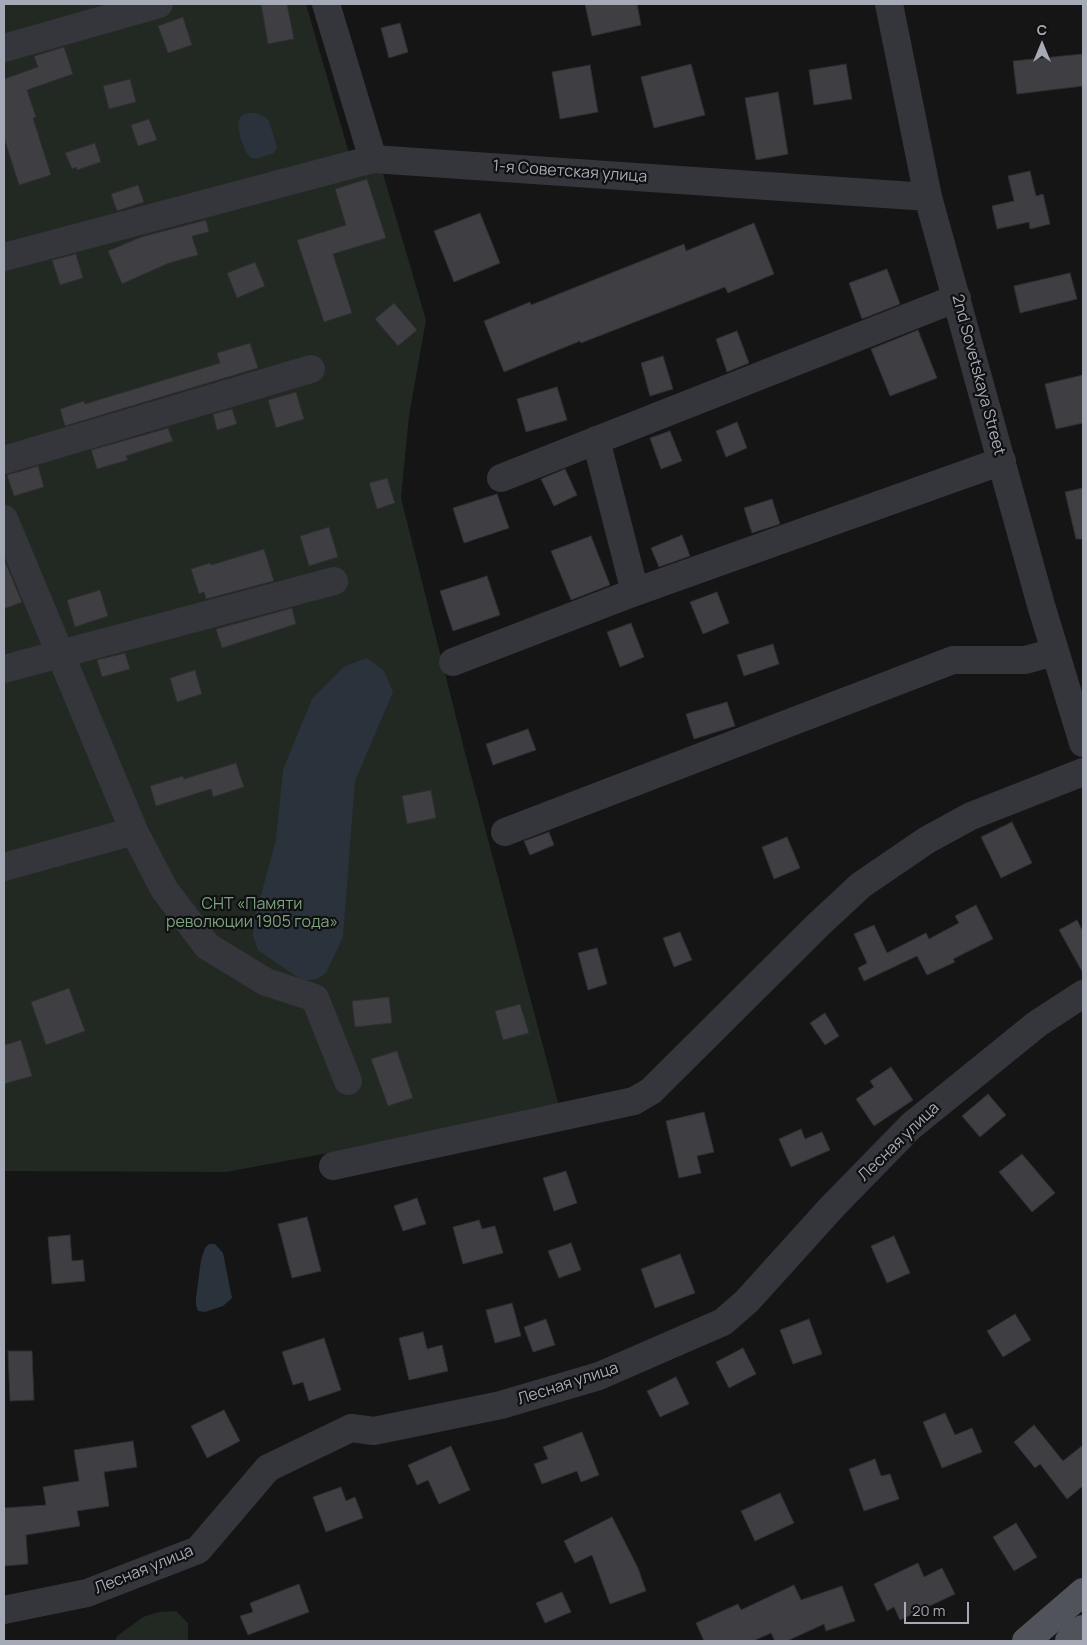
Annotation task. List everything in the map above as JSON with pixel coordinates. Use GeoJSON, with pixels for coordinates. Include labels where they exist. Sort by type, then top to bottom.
{"type":"FeatureCollection","features":[{"type":"Feature","properties":{"kind":"main road"},"geometry":{"type":"LineString","coordinates":[[1026,1641],[1083,1592]]}},
{"type":"Feature","properties":{"kind":"main road"},"geometry":{"type":"LineString","coordinates":[[1069,1641],[1083,1629]]}},
{"type":"Feature","properties":{"kind":"street"},"geometry":{"type":"LineString","coordinates":[[4,48],[159,4]]}},
{"type":"Feature","properties":{"kind":"street"},"geometry":{"type":"LineString","coordinates":[[326,4],[373,159]]}},
{"type":"Feature","properties":{"kind":"street","name":"2nd Sovetskaya Street"},"geometry":{"type":"LineString","coordinates":[[889,4],[928,197],[1041,605],[1083,743]]}},
{"type":"Feature","properties":{"kind":"street","name":"1-я Советская улица"},"geometry":{"type":"LineString","coordinates":[[4,257],[373,159],[928,197]]}},
{"type":"Feature","properties":{"kind":"street"},"geometry":{"type":"LineString","coordinates":[[501,478],[957,298]]}},
{"type":"Feature","properties":{"kind":"street"},"geometry":{"type":"LineString","coordinates":[[4,460],[311,369]]}},
{"type":"Feature","properties":{"kind":"street"},"geometry":{"type":"LineString","coordinates":[[596,440],[635,592]]}},
{"type":"Feature","properties":{"kind":"street"},"geometry":{"type":"LineString","coordinates":[[453,662],[635,592],[1002,461]]}},
{"type":"Feature","properties":{"kind":"street"},"geometry":{"type":"LineString","coordinates":[[4,519],[134,831],[164,889],[207,946],[266,982],[315,998],[348,1080]]}},
{"type":"Feature","properties":{"kind":"street"},"geometry":{"type":"LineString","coordinates":[[4,669],[334,580]]}},
{"type":"Feature","properties":{"kind":"street"},"geometry":{"type":"LineString","coordinates":[[505,832],[953,660],[1025,660],[1056,652]]}},
{"type":"Feature","properties":{"kind":"street"},"geometry":{"type":"LineString","coordinates":[[333,1166],[634,1101],[651,1091],[818,925],[861,886],[928,840],[971,816],[1083,772]]}},
{"type":"Feature","properties":{"kind":"street"},"geometry":{"type":"LineString","coordinates":[[4,867],[134,831]]}},
{"type":"Feature","properties":{"kind":"street","name":"Лесная улица"},"geometry":{"type":"LineString","coordinates":[[4,1610],[87,1593],[198,1550],[268,1468],[350,1428],[374,1431],[510,1402],[599,1376],[723,1322],[748,1301],[832,1207],[911,1126],[1037,1024],[1083,994]]}},
{"type":"Feature","properties":{"kind":"green space","name":"СНТ «Памяти революции 1905 года»"},"geometry":{"type":"Polygon","coordinates":[[[4,4],[306,4],[353,167],[382,170],[426,320],[409,416],[401,498],[464,749],[560,1110],[226,1172],[4,1171],[4,4]]]}},
{"type":"Feature","properties":{"kind":"green space"},"geometry":{"type":"Polygon","coordinates":[[[176,1611],[188,1623],[188,1641],[115,1641],[117,1636],[143,1617],[159,1612],[176,1611]]]}},
{"type":"Feature","properties":{"kind":"shaded area"},"geometry":{"type":"Polygon","coordinates":[[[256,113],[269,121],[277,147],[274,153],[259,158],[251,158],[246,152],[240,137],[238,122],[242,115],[256,113]]]}},
{"type":"Feature","properties":{"kind":"shaded area"},"geometry":{"type":"Polygon","coordinates":[[[367,658],[384,671],[393,692],[355,781],[343,937],[326,973],[317,979],[303,981],[258,950],[253,936],[254,920],[276,840],[283,770],[312,699],[345,666],[367,658]]]}},
{"type":"Feature","properties":{"kind":"shaded area"},"geometry":{"type":"Polygon","coordinates":[[[209,1244],[215,1244],[223,1253],[232,1298],[223,1306],[205,1312],[198,1311],[196,1298],[201,1260],[205,1248],[209,1244]]]}},
{"type":"Feature","properties":{"kind":"building"},"geometry":{"type":"Polygon","coordinates":[[[261,4],[287,4],[294,39],[268,44],[261,4]]]}},
{"type":"Feature","properties":{"kind":"building"},"geometry":{"type":"Polygon","coordinates":[[[585,4],[637,4],[641,25],[592,36],[585,4]]]}},
{"type":"Feature","properties":{"kind":"building"},"geometry":{"type":"Polygon","coordinates":[[[183,17],[192,45],[168,53],[158,26],[183,17]]]}},
{"type":"Feature","properties":{"kind":"building"},"geometry":{"type":"Polygon","coordinates":[[[400,23],[408,52],[389,58],[381,28],[400,23]]]}},
{"type":"Feature","properties":{"kind":"building"},"geometry":{"type":"Polygon","coordinates":[[[64,47],[73,74],[27,90],[36,117],[33,118],[51,175],[19,185],[4,138],[4,79],[38,67],[34,56],[64,47]]]}},
{"type":"Feature","properties":{"kind":"building"},"geometry":{"type":"Polygon","coordinates":[[[1083,54],[1083,86],[1017,94],[1013,61],[1083,54]]]}},
{"type":"Feature","properties":{"kind":"building"},"geometry":{"type":"Polygon","coordinates":[[[691,64],[705,115],[654,128],[641,77],[691,64]]]}},
{"type":"Feature","properties":{"kind":"building"},"geometry":{"type":"Polygon","coordinates":[[[846,64],[852,99],[814,105],[809,70],[846,64]]]}},
{"type":"Feature","properties":{"kind":"building"},"geometry":{"type":"Polygon","coordinates":[[[590,65],[598,112],[560,119],[552,72],[590,65]]]}},
{"type":"Feature","properties":{"kind":"building"},"geometry":{"type":"Polygon","coordinates":[[[130,79],[136,102],[109,109],[103,86],[130,79]]]}},
{"type":"Feature","properties":{"kind":"building"},"geometry":{"type":"Polygon","coordinates":[[[778,92],[788,154],[756,160],[745,98],[778,92]]]}},
{"type":"Feature","properties":{"kind":"building"},"geometry":{"type":"Polygon","coordinates":[[[149,119],[157,140],[138,146],[131,125],[149,119]]]}},
{"type":"Feature","properties":{"kind":"building"},"geometry":{"type":"Polygon","coordinates":[[[95,143],[101,162],[77,170],[76,167],[72,169],[65,153],[95,143]]]}},
{"type":"Feature","properties":{"kind":"building"},"geometry":{"type":"Polygon","coordinates":[[[1030,171],[1036,196],[1043,194],[1050,224],[1030,229],[1029,222],[997,229],[992,206],[1014,201],[1008,176],[1030,171]]]}},
{"type":"Feature","properties":{"kind":"building"},"geometry":{"type":"Polygon","coordinates":[[[367,179],[386,238],[333,254],[352,313],[324,322],[297,240],[346,225],[335,189],[367,179]]]}},
{"type":"Feature","properties":{"kind":"building"},"geometry":{"type":"Polygon","coordinates":[[[138,185],[144,202],[117,211],[111,194],[138,185]]]}},
{"type":"Feature","properties":{"kind":"building"},"geometry":{"type":"Polygon","coordinates":[[[480,213],[500,263],[454,282],[434,231],[480,213]]]}},
{"type":"Feature","properties":{"kind":"building"},"geometry":{"type":"Polygon","coordinates":[[[206,220],[209,232],[192,236],[198,255],[169,263],[122,284],[108,251],[141,237],[206,220]]]}},
{"type":"Feature","properties":{"kind":"building"},"geometry":{"type":"Polygon","coordinates":[[[754,223],[774,274],[728,293],[725,287],[581,343],[580,341],[504,372],[484,321],[530,302],[531,305],[684,244],[686,251],[754,223]]]}},
{"type":"Feature","properties":{"kind":"building"},"geometry":{"type":"Polygon","coordinates":[[[76,254],[83,278],[60,285],[52,260],[76,254]]]}},
{"type":"Feature","properties":{"kind":"building"},"geometry":{"type":"Polygon","coordinates":[[[255,262],[265,286],[237,298],[227,273],[255,262]]]}},
{"type":"Feature","properties":{"kind":"building"},"geometry":{"type":"Polygon","coordinates":[[[887,269],[900,304],[862,319],[849,283],[887,269]]]}},
{"type":"Feature","properties":{"kind":"building"},"geometry":{"type":"Polygon","coordinates":[[[1070,273],[1077,299],[1020,313],[1014,286],[1070,273]]]}},
{"type":"Feature","properties":{"kind":"building"},"geometry":{"type":"Polygon","coordinates":[[[394,303],[417,330],[398,346],[375,319],[394,303]]]}},
{"type":"Feature","properties":{"kind":"building"},"geometry":{"type":"Polygon","coordinates":[[[918,330],[937,378],[890,396],[871,349],[918,330]]]}},
{"type":"Feature","properties":{"kind":"building"},"geometry":{"type":"Polygon","coordinates":[[[737,331],[749,363],[727,372],[716,339],[737,331]]]}},
{"type":"Feature","properties":{"kind":"building"},"geometry":{"type":"Polygon","coordinates":[[[250,343],[258,368],[65,426],[60,409],[84,401],[85,404],[220,363],[217,353],[250,343]]]}},
{"type":"Feature","properties":{"kind":"building"},"geometry":{"type":"Polygon","coordinates":[[[663,356],[673,389],[650,396],[641,363],[663,356]]]}},
{"type":"Feature","properties":{"kind":"building"},"geometry":{"type":"Polygon","coordinates":[[[1083,375],[1083,423],[1056,429],[1045,384],[1083,375]]]}},
{"type":"Feature","properties":{"kind":"building"},"geometry":{"type":"Polygon","coordinates":[[[557,387],[567,420],[526,432],[517,399],[557,387]]]}},
{"type":"Feature","properties":{"kind":"building"},"geometry":{"type":"Polygon","coordinates":[[[296,392],[304,419],[276,428],[268,400],[296,392]]]}},
{"type":"Feature","properties":{"kind":"building"},"geometry":{"type":"Polygon","coordinates":[[[232,409],[237,424],[217,430],[213,414],[232,409]]]}},
{"type":"Feature","properties":{"kind":"building"},"geometry":{"type":"Polygon","coordinates":[[[737,422],[747,448],[726,457],[716,431],[737,422]]]}},
{"type":"Feature","properties":{"kind":"building"},"geometry":{"type":"Polygon","coordinates":[[[168,428],[173,441],[126,456],[128,460],[97,469],[91,450],[168,428]]]}},
{"type":"Feature","properties":{"kind":"building"},"geometry":{"type":"Polygon","coordinates":[[[670,431],[682,461],[661,469],[650,438],[670,431]]]}},
{"type":"Feature","properties":{"kind":"building"},"geometry":{"type":"Polygon","coordinates":[[[38,466],[44,487],[14,496],[7,475],[38,466]]]}},
{"type":"Feature","properties":{"kind":"building"},"geometry":{"type":"Polygon","coordinates":[[[565,469],[577,495],[554,506],[541,479],[565,469]]]}},
{"type":"Feature","properties":{"kind":"building"},"geometry":{"type":"Polygon","coordinates":[[[387,478],[395,503],[377,509],[369,483],[387,478]]]}},
{"type":"Feature","properties":{"kind":"building"},"geometry":{"type":"Polygon","coordinates":[[[1083,488],[1083,539],[1076,539],[1065,492],[1083,488]]]}},
{"type":"Feature","properties":{"kind":"building"},"geometry":{"type":"Polygon","coordinates":[[[497,494],[509,528],[464,543],[453,508],[497,494]]]}},
{"type":"Feature","properties":{"kind":"building"},"geometry":{"type":"Polygon","coordinates":[[[772,499],[780,524],[752,533],[744,508],[772,499]]]}},
{"type":"Feature","properties":{"kind":"building"},"geometry":{"type":"Polygon","coordinates":[[[329,527],[338,557],[309,566],[300,536],[329,527]]]}},
{"type":"Feature","properties":{"kind":"building"},"geometry":{"type":"Polygon","coordinates":[[[682,535],[690,556],[659,567],[651,548],[682,535]]]}},
{"type":"Feature","properties":{"kind":"building"},"geometry":{"type":"Polygon","coordinates":[[[591,536],[610,585],[571,600],[551,551],[591,536]]]}},
{"type":"Feature","properties":{"kind":"building"},"geometry":{"type":"Polygon","coordinates":[[[264,549],[274,581],[206,599],[204,592],[199,594],[191,569],[264,549]]]}},
{"type":"Feature","properties":{"kind":"building"},"geometry":{"type":"Polygon","coordinates":[[[4,559],[22,602],[4,609],[4,559]]]}},
{"type":"Feature","properties":{"kind":"building"},"geometry":{"type":"Polygon","coordinates":[[[487,576],[500,615],[453,631],[440,591],[487,576]]]}},
{"type":"Feature","properties":{"kind":"building"},"geometry":{"type":"Polygon","coordinates":[[[100,590],[108,616],[75,627],[67,600],[100,590]]]}},
{"type":"Feature","properties":{"kind":"building"},"geometry":{"type":"Polygon","coordinates":[[[717,592],[729,623],[703,634],[690,602],[717,592]]]}},
{"type":"Feature","properties":{"kind":"building"},"geometry":{"type":"Polygon","coordinates":[[[292,608],[296,624],[222,648],[216,629],[292,608]]]}},
{"type":"Feature","properties":{"kind":"building"},"geometry":{"type":"Polygon","coordinates":[[[631,623],[644,657],[620,667],[607,632],[631,623]]]}},
{"type":"Feature","properties":{"kind":"building"},"geometry":{"type":"Polygon","coordinates":[[[773,644],[779,664],[744,676],[737,655],[773,644]]]}},
{"type":"Feature","properties":{"kind":"building"},"geometry":{"type":"Polygon","coordinates":[[[125,653],[130,669],[102,677],[97,660],[125,653]]]}},
{"type":"Feature","properties":{"kind":"building"},"geometry":{"type":"Polygon","coordinates":[[[195,670],[202,694],[177,702],[170,678],[195,670]]]}},
{"type":"Feature","properties":{"kind":"building"},"geometry":{"type":"Polygon","coordinates":[[[727,702],[735,726],[694,739],[686,714],[727,702]]]}},
{"type":"Feature","properties":{"kind":"building"},"geometry":{"type":"Polygon","coordinates":[[[528,729],[536,750],[493,765],[486,744],[528,729]]]}},
{"type":"Feature","properties":{"kind":"building"},"geometry":{"type":"Polygon","coordinates":[[[236,763],[244,787],[213,797],[211,789],[156,806],[150,786],[183,776],[184,779],[236,763]]]}},
{"type":"Feature","properties":{"kind":"building"},"geometry":{"type":"Polygon","coordinates":[[[431,790],[436,818],[407,824],[402,796],[431,790]]]}},
{"type":"Feature","properties":{"kind":"building"},"geometry":{"type":"Polygon","coordinates":[[[1012,822],[1032,863],[1001,878],[981,837],[1012,822]]]}},
{"type":"Feature","properties":{"kind":"building"},"geometry":{"type":"Polygon","coordinates":[[[549,832],[554,845],[530,855],[524,841],[549,832]]]}},
{"type":"Feature","properties":{"kind":"building"},"geometry":{"type":"Polygon","coordinates":[[[787,837],[800,868],[774,879],[762,847],[787,837]]]}},
{"type":"Feature","properties":{"kind":"building"},"geometry":{"type":"Polygon","coordinates":[[[976,905],[993,939],[953,959],[955,962],[927,975],[917,956],[864,981],[858,968],[867,963],[854,934],[874,925],[887,953],[926,933],[929,939],[959,923],[955,916],[976,905]]]}},
{"type":"Feature","properties":{"kind":"building"},"geometry":{"type":"Polygon","coordinates":[[[1077,920],[1083,932],[1083,973],[1059,930],[1077,920]]]}},
{"type":"Feature","properties":{"kind":"building"},"geometry":{"type":"Polygon","coordinates":[[[680,932],[692,960],[674,967],[663,938],[680,932]]]}},
{"type":"Feature","properties":{"kind":"building"},"geometry":{"type":"Polygon","coordinates":[[[597,948],[607,984],[588,990],[578,953],[597,948]]]}},
{"type":"Feature","properties":{"kind":"building"},"geometry":{"type":"Polygon","coordinates":[[[69,988],[85,1031],[46,1045],[31,1002],[69,988]]]}},
{"type":"Feature","properties":{"kind":"building"},"geometry":{"type":"Polygon","coordinates":[[[389,997],[392,1023],[355,1027],[352,1001],[389,997]]]}},
{"type":"Feature","properties":{"kind":"building"},"geometry":{"type":"Polygon","coordinates":[[[520,1004],[529,1033],[503,1040],[495,1011],[520,1004]]]}},
{"type":"Feature","properties":{"kind":"building"},"geometry":{"type":"Polygon","coordinates":[[[825,1013],[839,1036],[825,1045],[810,1023],[825,1013]]]}},
{"type":"Feature","properties":{"kind":"building"},"geometry":{"type":"Polygon","coordinates":[[[21,1040],[32,1076],[4,1084],[4,1045],[21,1040]]]}},
{"type":"Feature","properties":{"kind":"building"},"geometry":{"type":"Polygon","coordinates":[[[397,1051],[413,1098],[388,1106],[371,1059],[397,1051]]]}},
{"type":"Feature","properties":{"kind":"building"},"geometry":{"type":"Polygon","coordinates":[[[891,1067],[913,1100],[874,1126],[856,1099],[874,1087],[870,1081],[891,1067]]]}},
{"type":"Feature","properties":{"kind":"building"},"geometry":{"type":"Polygon","coordinates":[[[988,1094],[1006,1115],[980,1137],[962,1116],[988,1094]]]}},
{"type":"Feature","properties":{"kind":"building"},"geometry":{"type":"Polygon","coordinates":[[[704,1112],[714,1152],[697,1156],[701,1173],[679,1178],[666,1121],[704,1112]]]}},
{"type":"Feature","properties":{"kind":"building"},"geometry":{"type":"Polygon","coordinates":[[[801,1129],[805,1139],[822,1132],[830,1150],[791,1167],[779,1139],[801,1129]]]}},
{"type":"Feature","properties":{"kind":"building"},"geometry":{"type":"Polygon","coordinates":[[[1022,1154],[1055,1193],[1032,1212],[999,1172],[1022,1154]]]}},
{"type":"Feature","properties":{"kind":"building"},"geometry":{"type":"Polygon","coordinates":[[[566,1171],[577,1203],[554,1211],[543,1178],[566,1171]]]}},
{"type":"Feature","properties":{"kind":"building"},"geometry":{"type":"Polygon","coordinates":[[[417,1198],[426,1224],[403,1231],[394,1206],[417,1198]]]}},
{"type":"Feature","properties":{"kind":"building"},"geometry":{"type":"Polygon","coordinates":[[[307,1217],[321,1271],[292,1278],[278,1224],[307,1217]]]}},
{"type":"Feature","properties":{"kind":"building"},"geometry":{"type":"Polygon","coordinates":[[[479,1220],[482,1229],[495,1226],[503,1253],[463,1264],[453,1227],[479,1220]]]}},
{"type":"Feature","properties":{"kind":"building"},"geometry":{"type":"Polygon","coordinates":[[[70,1235],[72,1261],[83,1260],[85,1281],[52,1284],[48,1237],[70,1235]]]}},
{"type":"Feature","properties":{"kind":"building"},"geometry":{"type":"Polygon","coordinates":[[[894,1236],[910,1273],[887,1283],[871,1246],[894,1236]]]}},
{"type":"Feature","properties":{"kind":"building"},"geometry":{"type":"Polygon","coordinates":[[[571,1243],[581,1270],[559,1278],[548,1251],[571,1243]]]}},
{"type":"Feature","properties":{"kind":"building"},"geometry":{"type":"Polygon","coordinates":[[[680,1254],[695,1293],[655,1308],[641,1269],[680,1254]]]}},
{"type":"Feature","properties":{"kind":"building"},"geometry":{"type":"Polygon","coordinates":[[[512,1303],[521,1336],[495,1343],[486,1310],[512,1303]]]}},
{"type":"Feature","properties":{"kind":"building"},"geometry":{"type":"Polygon","coordinates":[[[1015,1314],[1031,1340],[1003,1357],[987,1331],[1015,1314]]]}},
{"type":"Feature","properties":{"kind":"building"},"geometry":{"type":"Polygon","coordinates":[[[546,1319],[555,1345],[533,1352],[524,1327],[546,1319]]]}},
{"type":"Feature","properties":{"kind":"building"},"geometry":{"type":"Polygon","coordinates":[[[809,1319],[822,1354],[793,1364],[780,1330],[809,1319]]]}},
{"type":"Feature","properties":{"kind":"building"},"geometry":{"type":"Polygon","coordinates":[[[423,1332],[427,1349],[442,1345],[448,1371],[409,1380],[399,1338],[423,1332]]]}},
{"type":"Feature","properties":{"kind":"building"},"geometry":{"type":"Polygon","coordinates":[[[324,1338],[341,1390],[309,1401],[303,1382],[293,1385],[282,1352],[324,1338]]]}},
{"type":"Feature","properties":{"kind":"building"},"geometry":{"type":"Polygon","coordinates":[[[743,1348],[756,1374],[729,1388],[716,1362],[743,1348]]]}},
{"type":"Feature","properties":{"kind":"building"},"geometry":{"type":"Polygon","coordinates":[[[8,1351],[32,1351],[34,1400],[10,1401],[8,1351]]]}},
{"type":"Feature","properties":{"kind":"building"},"geometry":{"type":"Polygon","coordinates":[[[676,1377],[689,1404],[660,1417],[647,1391],[676,1377]]]}},
{"type":"Feature","properties":{"kind":"building"},"geometry":{"type":"Polygon","coordinates":[[[224,1410],[240,1441],[207,1458],[191,1426],[224,1410]]]}},
{"type":"Feature","properties":{"kind":"building"},"geometry":{"type":"Polygon","coordinates":[[[945,1413],[955,1435],[972,1428],[982,1452],[942,1468],[923,1422],[945,1413]]]}},
{"type":"Feature","properties":{"kind":"building"},"geometry":{"type":"Polygon","coordinates":[[[1034,1425],[1063,1461],[1083,1445],[1083,1486],[1067,1499],[1040,1464],[1035,1468],[1014,1442],[1034,1425]]]}},
{"type":"Feature","properties":{"kind":"building"},"geometry":{"type":"Polygon","coordinates":[[[582,1432],[599,1475],[581,1482],[577,1471],[542,1484],[534,1464],[548,1459],[543,1447],[582,1432]]]}},
{"type":"Feature","properties":{"kind":"building"},"geometry":{"type":"Polygon","coordinates":[[[133,1441],[137,1467],[104,1472],[109,1506],[77,1511],[80,1526],[26,1535],[28,1564],[4,1566],[4,1508],[46,1505],[43,1487],[79,1481],[74,1450],[133,1441]]]}},
{"type":"Feature","properties":{"kind":"building"},"geometry":{"type":"Polygon","coordinates":[[[451,1446],[470,1490],[439,1504],[428,1480],[417,1485],[408,1465],[451,1446]]]}},
{"type":"Feature","properties":{"kind":"building"},"geometry":{"type":"Polygon","coordinates":[[[875,1459],[881,1476],[890,1474],[899,1499],[864,1511],[849,1469],[875,1459]]]}},
{"type":"Feature","properties":{"kind":"building"},"geometry":{"type":"Polygon","coordinates":[[[341,1487],[346,1501],[355,1497],[363,1518],[326,1532],[313,1497],[341,1487]]]}},
{"type":"Feature","properties":{"kind":"building"},"geometry":{"type":"Polygon","coordinates":[[[780,1493],[794,1523],[755,1541],[741,1511],[780,1493]]]}},
{"type":"Feature","properties":{"kind":"building"},"geometry":{"type":"Polygon","coordinates":[[[612,1517],[638,1568],[646,1591],[610,1604],[592,1555],[575,1563],[564,1541],[612,1517]]]}},
{"type":"Feature","properties":{"kind":"building"},"geometry":{"type":"Polygon","coordinates":[[[1016,1523],[1037,1557],[1014,1571],[993,1537],[1016,1523]]]}},
{"type":"Feature","properties":{"kind":"building"},"geometry":{"type":"Polygon","coordinates":[[[918,1563],[924,1577],[942,1568],[955,1594],[900,1620],[894,1607],[887,1611],[874,1584],[918,1563]]]}},
{"type":"Feature","properties":{"kind":"building"},"geometry":{"type":"Polygon","coordinates":[[[299,1584],[309,1612],[248,1635],[240,1616],[253,1612],[250,1603],[299,1584]]]}},
{"type":"Feature","properties":{"kind":"building"},"geometry":{"type":"Polygon","coordinates":[[[794,1585],[801,1600],[842,1586],[855,1621],[826,1631],[824,1624],[787,1641],[775,1641],[771,1633],[753,1641],[704,1641],[696,1623],[738,1604],[741,1610],[794,1585]]]}},
{"type":"Feature","properties":{"kind":"building"},"geometry":{"type":"Polygon","coordinates":[[[562,1592],[571,1612],[545,1623],[536,1603],[562,1592]]]}}]}
